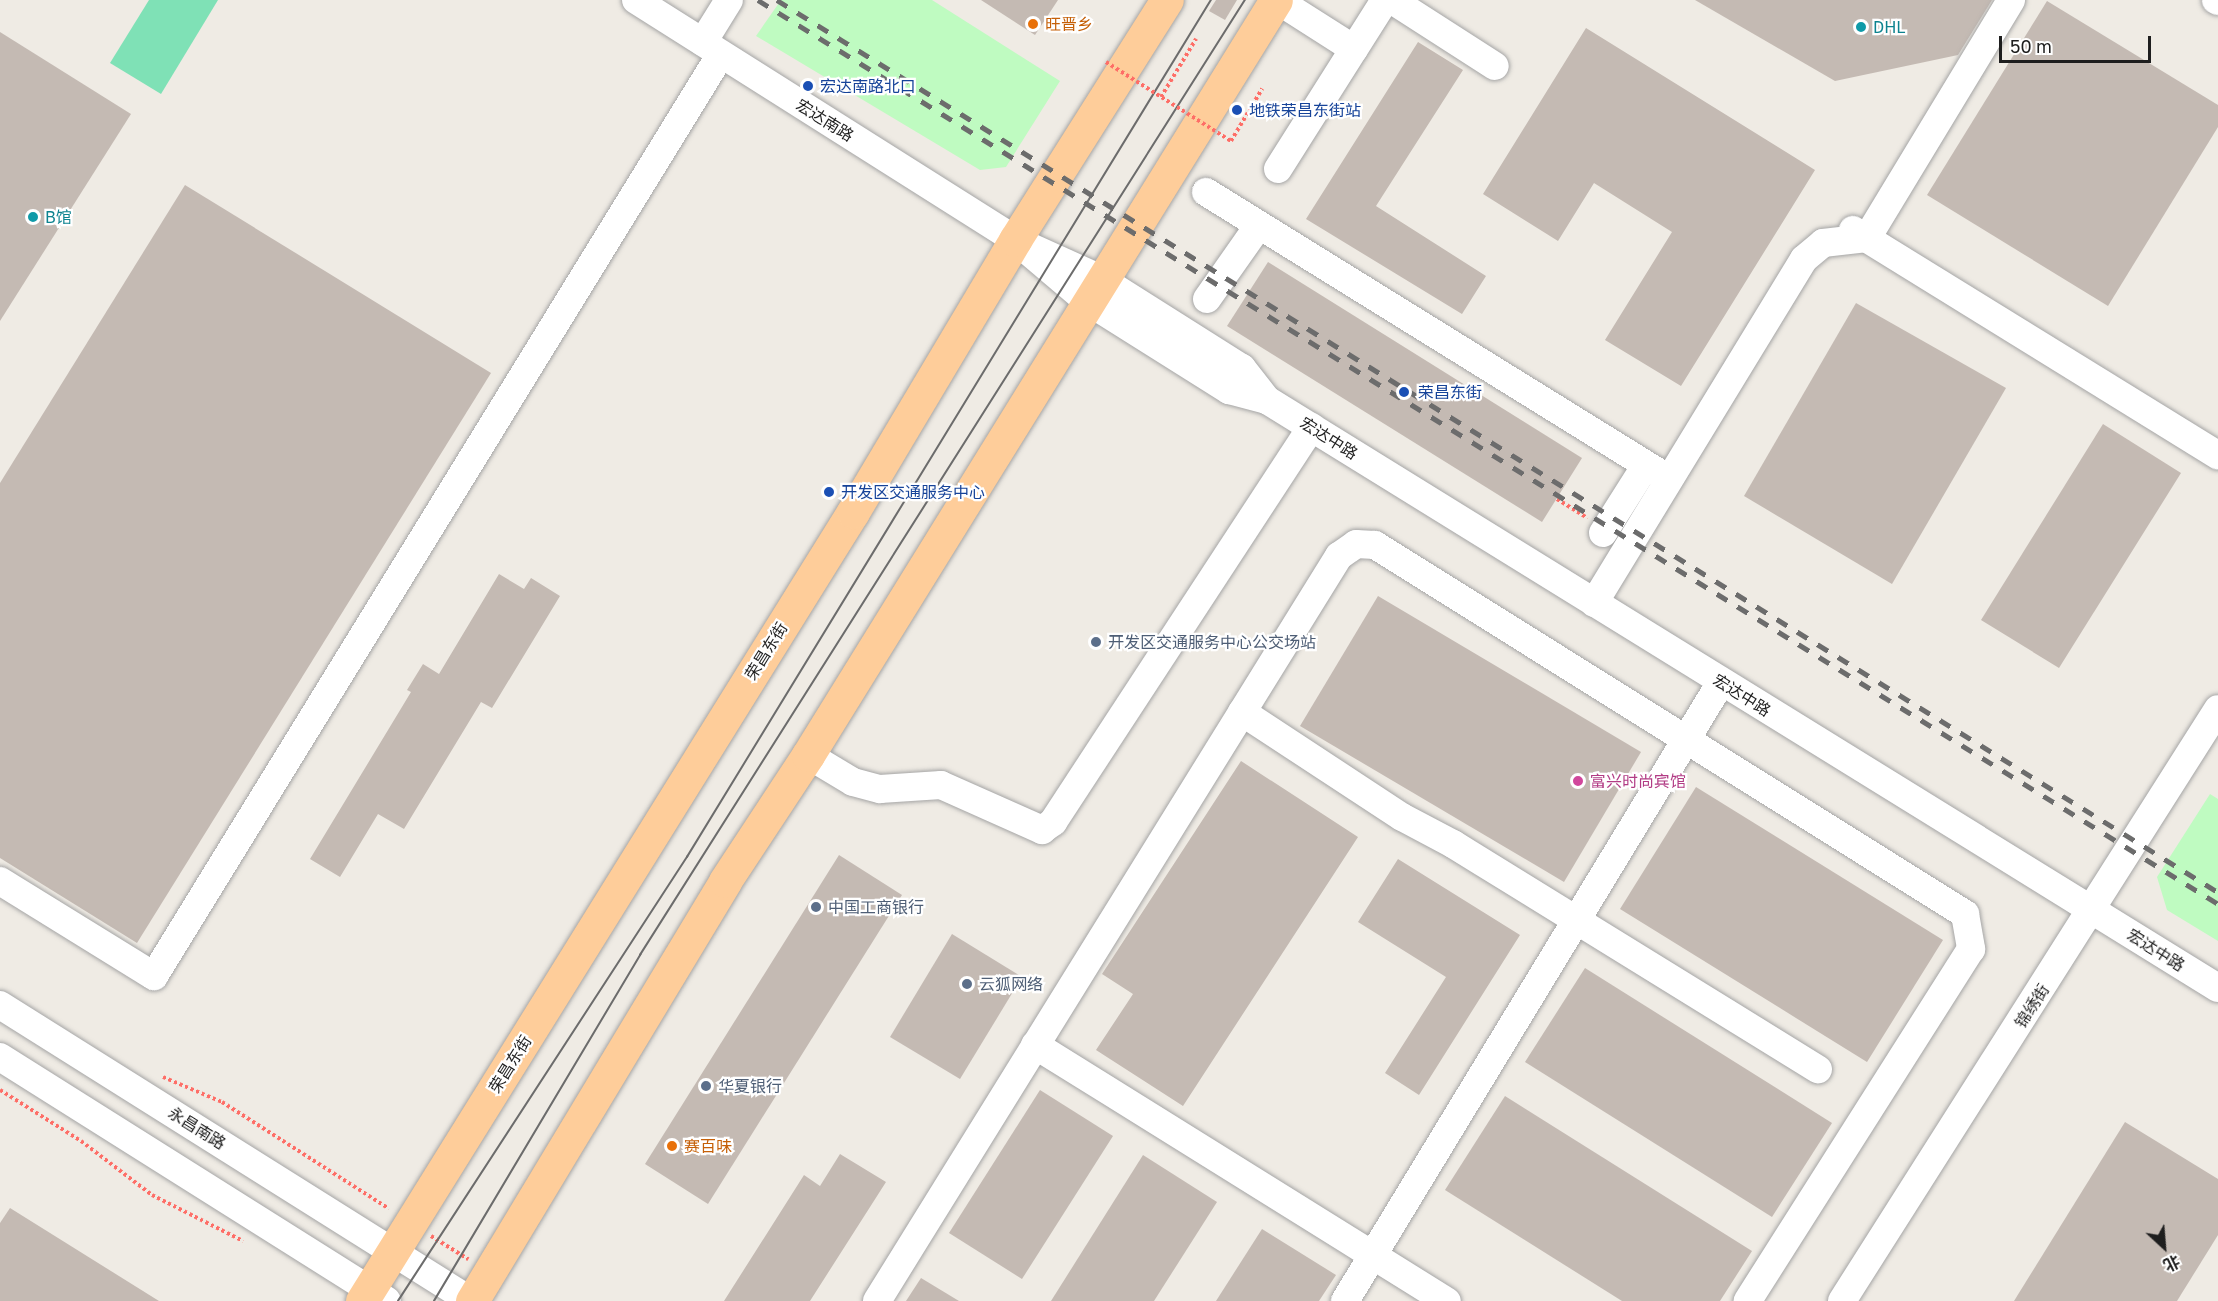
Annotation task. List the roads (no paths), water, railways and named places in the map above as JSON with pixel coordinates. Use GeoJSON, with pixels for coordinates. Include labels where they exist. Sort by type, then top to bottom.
{"type":"FeatureCollection","features":[{"type":"Feature","properties":{"kind":"main road","name":"荣昌东街"},"geometry":{"type":"LineString","coordinates":[[373,1298],[393,1251],[853,512],[1015,240],[1167,0]]}},
{"type":"Feature","properties":{"kind":"main road"},"geometry":{"type":"LineString","coordinates":[[471,1291],[725,881],[808,755],[1094,290],[1277,0]]}},
{"type":"Feature","properties":{"kind":"street","name":"宏达南路"},"geometry":{"type":"LineString","coordinates":[[636,0],[1094,290]]}},
{"type":"Feature","properties":{"kind":"street"},"geometry":{"type":"LineString","coordinates":[[0,882],[154,976],[712,48],[729,0]]}},
{"type":"Feature","properties":{"kind":"street"},"geometry":{"type":"LineString","coordinates":[[1277,0],[1354,49]]}},
{"type":"Feature","properties":{"kind":"street"},"geometry":{"type":"LineString","coordinates":[[1278,169],[1385,0]]}},
{"type":"Feature","properties":{"kind":"street"},"geometry":{"type":"LineString","coordinates":[[1392,0],[1495,66]]}},
{"type":"Feature","properties":{"kind":"street"},"geometry":{"type":"LineString","coordinates":[[1604,531],[1657,472],[1804,259],[1823,243],[1860,234],[2011,0]]}},
{"type":"Feature","properties":{"kind":"street"},"geometry":{"type":"LineString","coordinates":[[1206,192],[1657,472]]}},
{"type":"Feature","properties":{"kind":"street"},"geometry":{"type":"LineString","coordinates":[[1207,299],[1259,225]]}},
{"type":"Feature","properties":{"kind":"street"},"geometry":{"type":"LineString","coordinates":[[1860,234],[2218,454]]}},
{"type":"Feature","properties":{"kind":"street","name":"宏达中路"},"geometry":{"type":"LineString","coordinates":[[1094,290],[1229,390],[1267,400],[2218,988]]}},
{"type":"Feature","properties":{"kind":"street"},"geometry":{"type":"LineString","coordinates":[[808,755],[853,782],[879,789],[941,785],[1042,830],[1053,822],[1311,427]]}},
{"type":"Feature","properties":{"kind":"street"},"geometry":{"type":"LineString","coordinates":[[1594,603],[1657,472]]}},
{"type":"Feature","properties":{"kind":"street"},"geometry":{"type":"LineString","coordinates":[[877,1301],[1339,556],[1356,544],[1376,545],[1965,914],[1971,949],[1748,1301]]}},
{"type":"Feature","properties":{"kind":"street"},"geometry":{"type":"LineString","coordinates":[[1345,1301],[1721,682]]}},
{"type":"Feature","properties":{"kind":"street","name":"锦绣街"},"geometry":{"type":"LineString","coordinates":[[1842,1301],[2093,910],[2218,709]]}},
{"type":"Feature","properties":{"kind":"street"},"geometry":{"type":"LineString","coordinates":[[1242,712],[1402,817],[1454,844],[1575,922],[1818,1069]]}},
{"type":"Feature","properties":{"kind":"street","name":"永昌南路"},"geometry":{"type":"LineString","coordinates":[[0,1005],[393,1251],[471,1291]]}},
{"type":"Feature","properties":{"kind":"street"},"geometry":{"type":"LineString","coordinates":[[1035,1045],[1447,1301]]}},
{"type":"Feature","properties":{"kind":"street"},"geometry":{"type":"LineString","coordinates":[[0,1057],[373,1298]]}},
{"type":"Feature","properties":{"kind":"tram line"},"geometry":{"type":"LineString","coordinates":[[398,1301],[687,857],[1211,0]]}},
{"type":"Feature","properties":{"kind":"tram line"},"geometry":{"type":"LineString","coordinates":[[434,1301],[640,955],[1245,0]]}},
{"type":"Feature","properties":{"kind":"railway"},"geometry":{"type":"LineString","coordinates":[[758,0],[2218,904]]}},
{"type":"Feature","properties":{"kind":"railway"},"geometry":{"type":"LineString","coordinates":[[777,0],[2218,892]]}},
{"type":"Feature","properties":{"kind":"place","name":"旺晋乡"},"geometry":{"type":"Point","coordinates":[1033,24]}},
{"type":"Feature","properties":{"kind":"place","name":"DHL"},"geometry":{"type":"Point","coordinates":[1861,27]}},
{"type":"Feature","properties":{"kind":"place","name":"宏达南路北口"},"geometry":{"type":"Point","coordinates":[808,86]}},
{"type":"Feature","properties":{"kind":"place","name":"地铁荣昌东街站"},"geometry":{"type":"Point","coordinates":[1237,110]}},
{"type":"Feature","properties":{"kind":"place","name":"B馆"},"geometry":{"type":"Point","coordinates":[33,217]}},
{"type":"Feature","properties":{"kind":"place","name":"荣昌东街"},"geometry":{"type":"Point","coordinates":[1404,392]}},
{"type":"Feature","properties":{"kind":"place","name":"开发区交通服务中心"},"geometry":{"type":"Point","coordinates":[829,492]}},
{"type":"Feature","properties":{"kind":"place","name":"开发区交通服务中心公交场站"},"geometry":{"type":"Point","coordinates":[1096,642]}},
{"type":"Feature","properties":{"kind":"place","name":"富兴时尚宾馆"},"geometry":{"type":"Point","coordinates":[1578,781]}},
{"type":"Feature","properties":{"kind":"place","name":"中国工商银行"},"geometry":{"type":"Point","coordinates":[816,907]}},
{"type":"Feature","properties":{"kind":"place","name":"云狐网络"},"geometry":{"type":"Point","coordinates":[967,984]}},
{"type":"Feature","properties":{"kind":"place","name":"华夏银行"},"geometry":{"type":"Point","coordinates":[706,1086]}},
{"type":"Feature","properties":{"kind":"place","name":"赛百味"},"geometry":{"type":"Point","coordinates":[672,1146]}}]}
